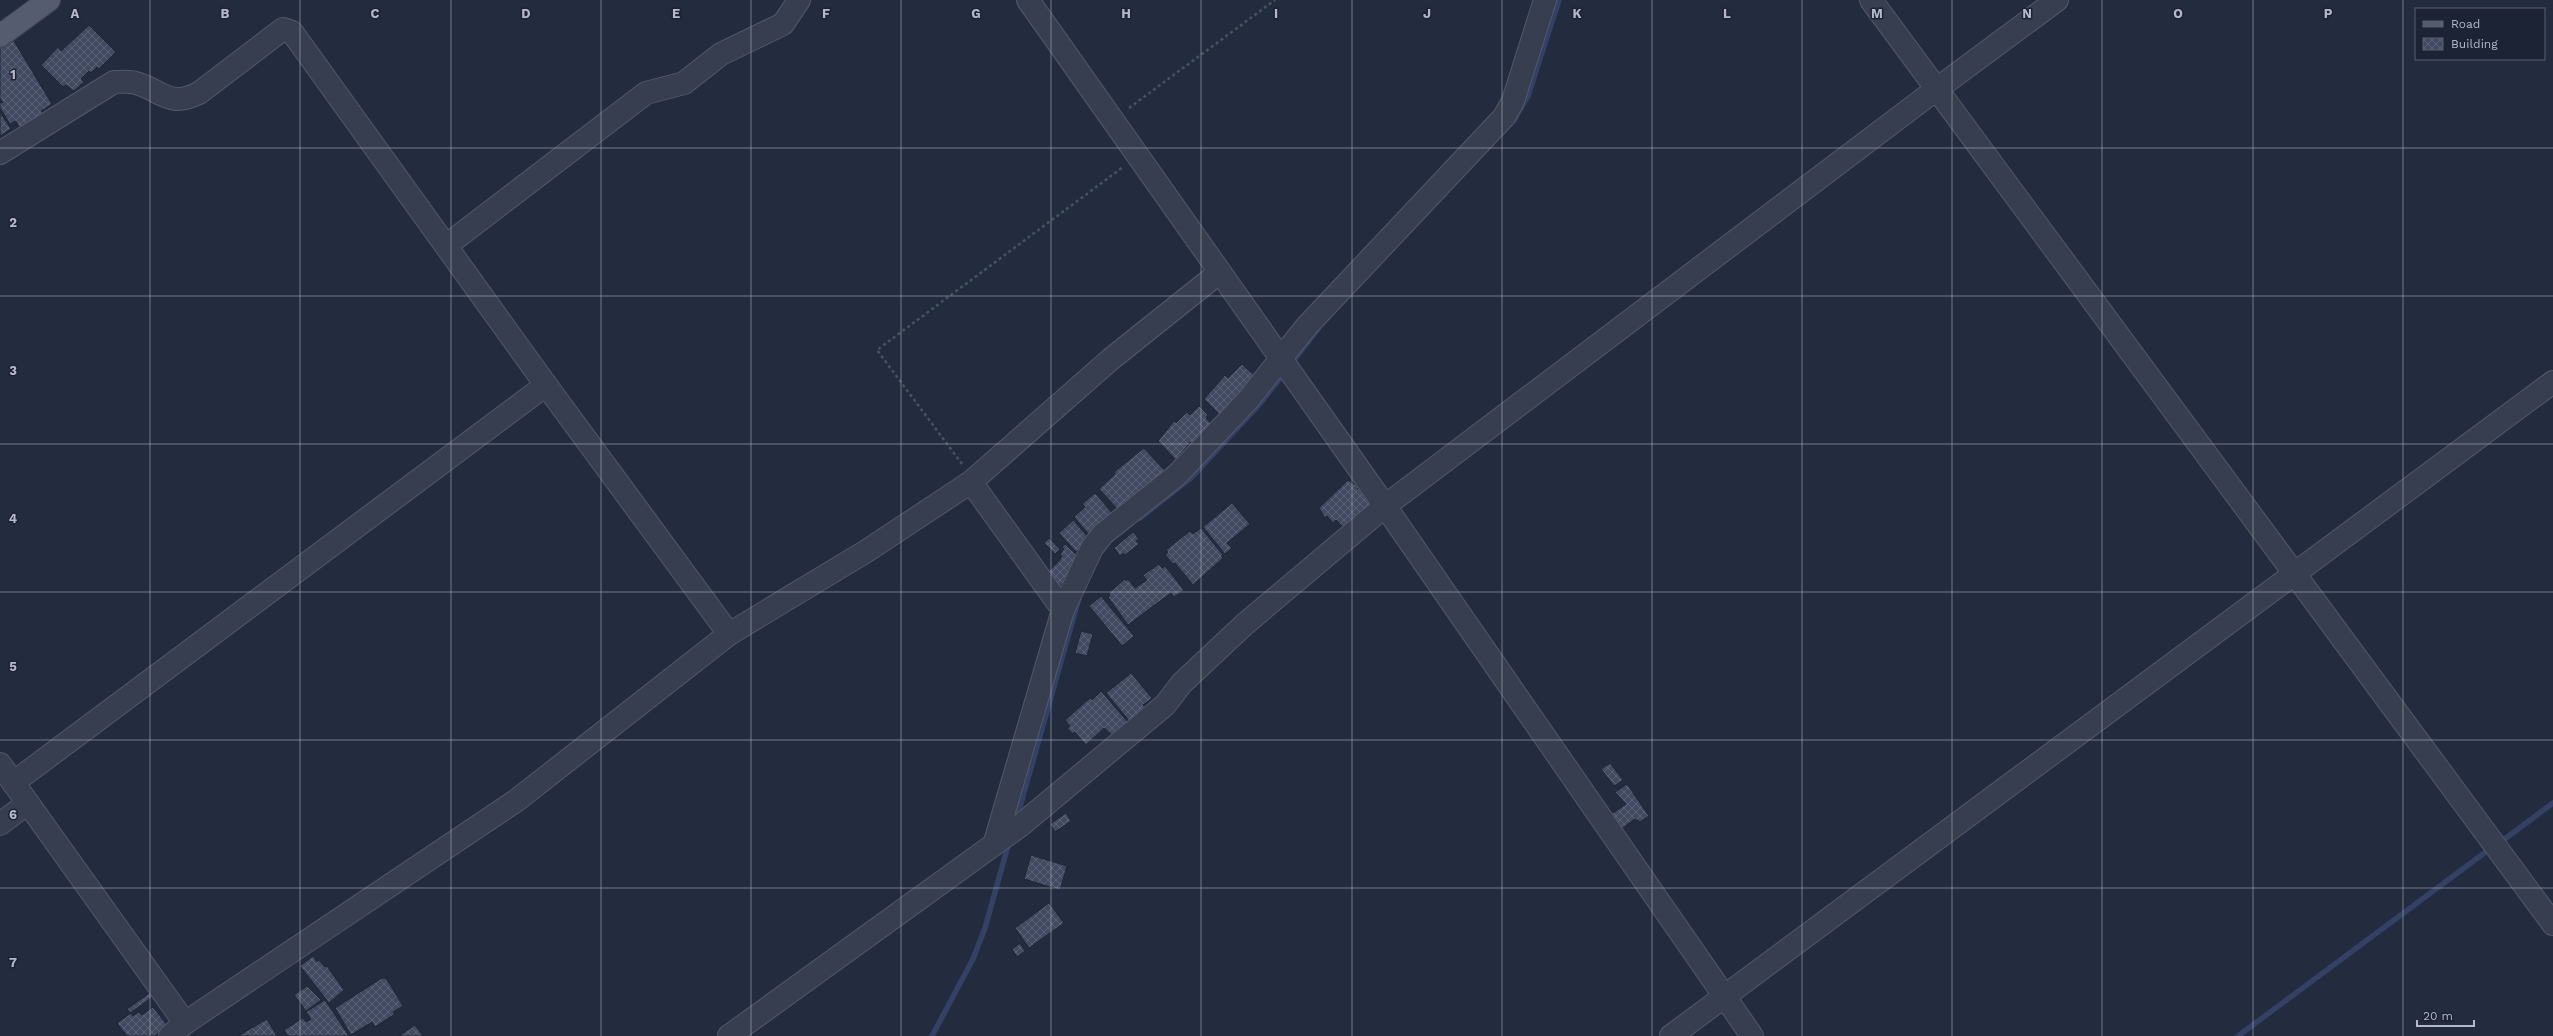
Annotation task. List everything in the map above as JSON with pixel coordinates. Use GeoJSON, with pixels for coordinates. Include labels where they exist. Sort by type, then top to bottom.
{"type":"FeatureCollection","features":[{"type":"Feature","properties":{"kind":"main road"},"geometry":{"type":"LineString","coordinates":[[0,36],[49,0]]}},
{"type":"Feature","properties":{"kind":"street"},"geometry":{"type":"LineString","coordinates":[[447,245],[646,93],[684,83],[721,54],[783,24],[799,0]]}},
{"type":"Feature","properties":{"kind":"street"},"geometry":{"type":"LineString","coordinates":[[1028,0],[1385,506],[1752,1036]]}},
{"type":"Feature","properties":{"kind":"street"},"geometry":{"type":"LineString","coordinates":[[1007,835],[1063,610],[1092,548],[1104,534],[1177,475],[1248,400],[1285,366],[1312,321],[1504,117],[1513,101],[1545,0]]}},
{"type":"Feature","properties":{"kind":"street"},"geometry":{"type":"LineString","coordinates":[[1871,0],[2553,924]]}},
{"type":"Feature","properties":{"kind":"street"},"geometry":{"type":"LineString","coordinates":[[729,1036],[1007,835],[1165,705],[1182,683],[1245,624],[1385,506],[2057,0]]}},
{"type":"Feature","properties":{"kind":"street"},"geometry":{"type":"LineString","coordinates":[[0,153],[114,82],[135,82],[169,98],[184,100],[199,93],[283,30],[292,32],[447,245],[546,385],[729,634]]}},
{"type":"Feature","properties":{"kind":"street"},"geometry":{"type":"LineString","coordinates":[[0,764],[178,1029],[517,800],[729,634],[865,552],[970,482],[1111,359],[1220,272]]}},
{"type":"Feature","properties":{"kind":"street"},"geometry":{"type":"LineString","coordinates":[[1671,1036],[2553,382]]}},
{"type":"Feature","properties":{"kind":"street"},"geometry":{"type":"LineString","coordinates":[[13,783],[546,385]]}},
{"type":"Feature","properties":{"kind":"street"},"geometry":{"type":"LineString","coordinates":[[970,482],[1063,610]]}},
{"type":"Feature","properties":{"kind":"street"},"geometry":{"type":"LineString","coordinates":[[0,824],[28,804]]}},
{"type":"Feature","properties":{"kind":"path"},"geometry":{"type":"LineString","coordinates":[[1112,120],[1275,0]]}},
{"type":"Feature","properties":{"kind":"path"},"geometry":{"type":"LineString","coordinates":[[970,482],[967,472],[877,350],[1138,156]]}},
{"type":"Feature","properties":{"kind":"building"},"geometry":{"type":"Polygon","coordinates":[[[89,25],[116,52],[99,69],[97,67],[91,73],[89,71],[81,79],[84,82],[74,91],[66,85],[63,87],[41,65],[58,47],[61,51],[89,25]]]}},
{"type":"Feature","properties":{"kind":"building"},"geometry":{"type":"Polygon","coordinates":[[[11,41],[14,41],[52,104],[41,111],[43,114],[20,129],[16,121],[10,124],[0,108],[0,103],[3,102],[0,99],[0,48],[11,41]]]}},
{"type":"Feature","properties":{"kind":"building"},"geometry":{"type":"Polygon","coordinates":[[[0,112],[11,129],[0,136],[0,112]]]}},
{"type":"Feature","properties":{"kind":"building"},"geometry":{"type":"Polygon","coordinates":[[[1242,364],[1254,375],[1225,412],[1220,415],[1204,399],[1225,375],[1228,378],[1242,364]]]}},
{"type":"Feature","properties":{"kind":"building"},"geometry":{"type":"Polygon","coordinates":[[[1199,406],[1208,415],[1206,418],[1212,425],[1194,446],[1190,442],[1176,460],[1158,441],[1174,421],[1176,423],[1187,412],[1190,415],[1199,406]]]}},
{"type":"Feature","properties":{"kind":"building"},"geometry":{"type":"Polygon","coordinates":[[[1144,448],[1167,473],[1119,511],[1099,489],[1115,474],[1114,472],[1144,448]]]}},
{"type":"Feature","properties":{"kind":"building"},"geometry":{"type":"Polygon","coordinates":[[[1348,480],[1359,487],[1357,489],[1360,489],[1371,504],[1344,528],[1336,520],[1333,523],[1327,516],[1325,518],[1319,508],[1348,480]]]}},
{"type":"Feature","properties":{"kind":"building"},"geometry":{"type":"Polygon","coordinates":[[[1095,493],[1114,515],[1090,536],[1074,517],[1085,507],[1082,504],[1095,493]]]}},
{"type":"Feature","properties":{"kind":"building"},"geometry":{"type":"Polygon","coordinates":[[[1232,503],[1250,524],[1227,543],[1232,548],[1225,554],[1203,527],[1232,503]]]}},
{"type":"Feature","properties":{"kind":"building"},"geometry":{"type":"Polygon","coordinates":[[[1073,520],[1090,539],[1076,552],[1059,533],[1073,520]]]}},
{"type":"Feature","properties":{"kind":"building"},"geometry":{"type":"Polygon","coordinates":[[[1201,528],[1223,555],[1221,556],[1223,558],[1193,585],[1175,563],[1173,564],[1165,555],[1168,552],[1166,550],[1190,531],[1193,534],[1201,528]]]}},
{"type":"Feature","properties":{"kind":"building"},"geometry":{"type":"Polygon","coordinates":[[[1133,532],[1139,539],[1136,541],[1139,544],[1125,555],[1123,553],[1120,556],[1114,548],[1133,532]]]}},
{"type":"Feature","properties":{"kind":"building"},"geometry":{"type":"Polygon","coordinates":[[[1049,538],[1060,549],[1055,554],[1044,543],[1049,538]]]}},
{"type":"Feature","properties":{"kind":"building"},"geometry":{"type":"Polygon","coordinates":[[[1065,544],[1080,558],[1072,573],[1060,586],[1047,573],[1059,561],[1062,556],[1060,554],[1064,549],[1062,547],[1065,544]]]}},
{"type":"Feature","properties":{"kind":"building"},"geometry":{"type":"Polygon","coordinates":[[[1159,564],[1162,568],[1165,566],[1184,590],[1174,597],[1171,593],[1128,625],[1108,597],[1110,595],[1109,593],[1125,579],[1126,581],[1128,579],[1135,588],[1147,580],[1143,575],[1159,564]]]}},
{"type":"Feature","properties":{"kind":"building"},"geometry":{"type":"Polygon","coordinates":[[[1101,596],[1134,636],[1122,646],[1089,606],[1101,596]]]}},
{"type":"Feature","properties":{"kind":"building"},"geometry":{"type":"Polygon","coordinates":[[[1081,631],[1093,634],[1087,656],[1075,653],[1081,631]]]}},
{"type":"Feature","properties":{"kind":"building"},"geometry":{"type":"Polygon","coordinates":[[[1131,673],[1152,698],[1143,705],[1146,708],[1130,722],[1106,693],[1131,673]]]}},
{"type":"Feature","properties":{"kind":"building"},"geometry":{"type":"Polygon","coordinates":[[[1101,691],[1128,722],[1113,736],[1104,728],[1086,745],[1075,732],[1073,734],[1067,728],[1070,726],[1065,720],[1090,698],[1092,700],[1101,691]]]}},
{"type":"Feature","properties":{"kind":"building"},"geometry":{"type":"Polygon","coordinates":[[[1610,763],[1623,780],[1614,786],[1601,769],[1610,763]]]}},
{"type":"Feature","properties":{"kind":"building"},"geometry":{"type":"Polygon","coordinates":[[[1627,784],[1649,816],[1640,822],[1635,819],[1620,830],[1610,815],[1626,804],[1615,792],[1627,784]]]}},
{"type":"Feature","properties":{"kind":"building"},"geometry":{"type":"Polygon","coordinates":[[[1066,813],[1071,821],[1055,832],[1050,824],[1066,813]]]}},
{"type":"Feature","properties":{"kind":"building"},"geometry":{"type":"Polygon","coordinates":[[[1031,855],[1067,866],[1060,890],[1024,879],[1031,855]]]}},
{"type":"Feature","properties":{"kind":"building"},"geometry":{"type":"Polygon","coordinates":[[[1049,903],[1064,923],[1029,948],[1015,928],[1049,903]]]}},
{"type":"Feature","properties":{"kind":"building"},"geometry":{"type":"Polygon","coordinates":[[[1020,943],[1025,951],[1017,957],[1012,949],[1020,943]]]}},
{"type":"Feature","properties":{"kind":"building"},"geometry":{"type":"Polygon","coordinates":[[[313,956],[317,962],[319,960],[325,967],[327,966],[344,990],[329,1003],[300,966],[313,956]]]}},
{"type":"Feature","properties":{"kind":"building"},"geometry":{"type":"Polygon","coordinates":[[[382,978],[386,978],[403,1006],[393,1012],[395,1014],[375,1027],[372,1022],[351,1035],[335,1008],[382,978]]]}},
{"type":"Feature","properties":{"kind":"building"},"geometry":{"type":"Polygon","coordinates":[[[307,986],[321,1000],[306,1011],[294,995],[307,986]]]}},
{"type":"Feature","properties":{"kind":"building"},"geometry":{"type":"Polygon","coordinates":[[[151,992],[154,996],[130,1013],[127,1009],[151,992]]]}},
{"type":"Feature","properties":{"kind":"building"},"geometry":{"type":"Polygon","coordinates":[[[325,1000],[349,1036],[288,1036],[284,1030],[303,1018],[306,1022],[311,1019],[306,1012],[325,1000]]]}},
{"type":"Feature","properties":{"kind":"building"},"geometry":{"type":"Polygon","coordinates":[[[153,1007],[168,1026],[155,1036],[127,1036],[117,1023],[131,1013],[133,1016],[139,1012],[142,1015],[153,1007]]]}},
{"type":"Feature","properties":{"kind":"building"},"geometry":{"type":"Polygon","coordinates":[[[267,1019],[277,1036],[238,1036],[267,1019]]]}},
{"type":"Feature","properties":{"kind":"building"},"geometry":{"type":"Polygon","coordinates":[[[415,1025],[423,1036],[399,1036],[415,1025]]]}},
{"type":"Feature","properties":{"kind":"waterway"},"geometry":{"type":"LineString","coordinates":[[1514,120],[1528,96],[1559,0]]}},
{"type":"Feature","properties":{"kind":"waterway"},"geometry":{"type":"LineString","coordinates":[[1290,365],[1318,329]]}},
{"type":"Feature","properties":{"kind":"waterway"},"geometry":{"type":"LineString","coordinates":[[1140,518],[1192,477],[1259,405],[1285,372]]}},
{"type":"Feature","properties":{"kind":"waterway"},"geometry":{"type":"LineString","coordinates":[[1016,821],[1079,598]]}},
{"type":"Feature","properties":{"kind":"waterway"},"geometry":{"type":"LineString","coordinates":[[2498,844],[2553,803]]}},
{"type":"Feature","properties":{"kind":"waterway"},"geometry":{"type":"LineString","coordinates":[[932,1036],[973,959],[985,928],[1009,842]]}},
{"type":"Feature","properties":{"kind":"waterway"},"geometry":{"type":"LineString","coordinates":[[2238,1036],[2491,848]]}}]}
